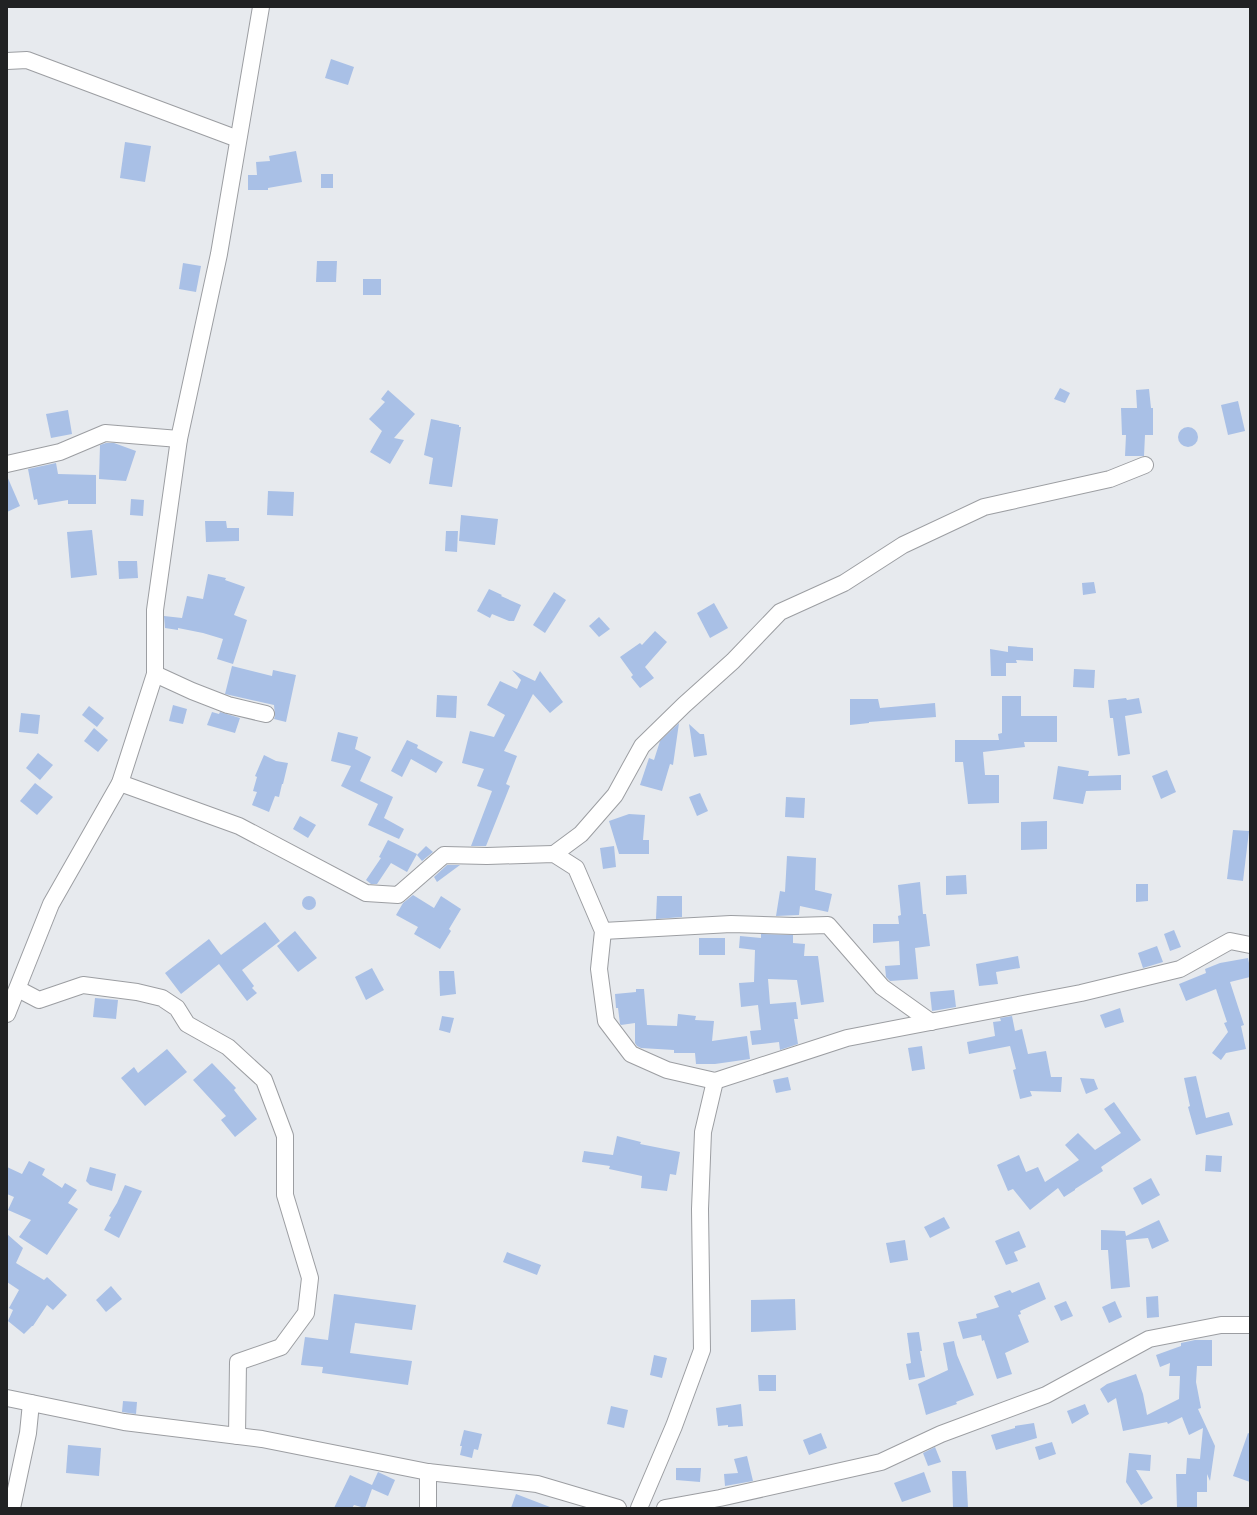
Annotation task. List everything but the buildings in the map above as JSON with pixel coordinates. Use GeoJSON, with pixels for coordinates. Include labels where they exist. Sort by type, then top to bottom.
{"type":"FeatureCollection","features":[{"type":"Feature","properties":{"kind":"street"},"geometry":{"type":"LineString","coordinates":[[7,1014],[51,904],[120,783],[155,674],[155,610],[179,439],[219,254],[261,7]]}},
{"type":"Feature","properties":{"kind":"street"},"geometry":{"type":"LineString","coordinates":[[7,61],[27,60],[238,139]]}},
{"type":"Feature","properties":{"kind":"street"},"geometry":{"type":"LineString","coordinates":[[7,464],[60,452],[105,434],[179,439]]}},
{"type":"Feature","properties":{"kind":"street"},"geometry":{"type":"LineString","coordinates":[[554,854],[581,834],[615,795],[642,746],[684,705],[733,661],[780,612],[844,583],[904,545],[984,507],[1110,479],[1145,465]]}},
{"type":"Feature","properties":{"kind":"street"},"geometry":{"type":"LineString","coordinates":[[155,674],[228,705],[266,714]]}},
{"type":"Feature","properties":{"kind":"street"},"geometry":{"type":"LineString","coordinates":[[120,783],[239,826],[366,892],[398,895],[444,855],[487,856],[554,854],[576,868],[603,931],[599,969],[606,1021],[631,1054],[667,1070],[715,1081],[847,1038],[1081,993],[1180,969],[1230,941],[1250,945]]}},
{"type":"Feature","properties":{"kind":"street"},"geometry":{"type":"LineString","coordinates":[[603,931],[731,924],[794,926],[828,925],[882,987],[931,1022]]}},
{"type":"Feature","properties":{"kind":"street"},"geometry":{"type":"LineString","coordinates":[[18,989],[39,1000],[83,985],[137,992],[162,998],[177,1008],[187,1024],[228,1047],[264,1080],[285,1136],[285,1195],[310,1278],[306,1313],[281,1347],[238,1362],[237,1436]]}},
{"type":"Feature","properties":{"kind":"street"},"geometry":{"type":"LineString","coordinates":[[639,1508],[674,1426],[702,1350],[700,1209],[703,1132],[715,1081]]}},
{"type":"Feature","properties":{"kind":"street"},"geometry":{"type":"LineString","coordinates":[[665,1508],[720,1498],[882,1462],[941,1434],[1046,1395],[1149,1340],[1221,1325],[1250,1325]]}},
{"type":"Feature","properties":{"kind":"street"},"geometry":{"type":"LineString","coordinates":[[7,1398],[124,1422],[270,1441],[428,1472],[537,1484],[618,1508]]}},
{"type":"Feature","properties":{"kind":"street"},"geometry":{"type":"LineString","coordinates":[[12,1508],[28,1433],[31,1403]]}},
{"type":"Feature","properties":{"kind":"street"},"geometry":{"type":"LineString","coordinates":[[428,1472],[428,1508]]}}]}
